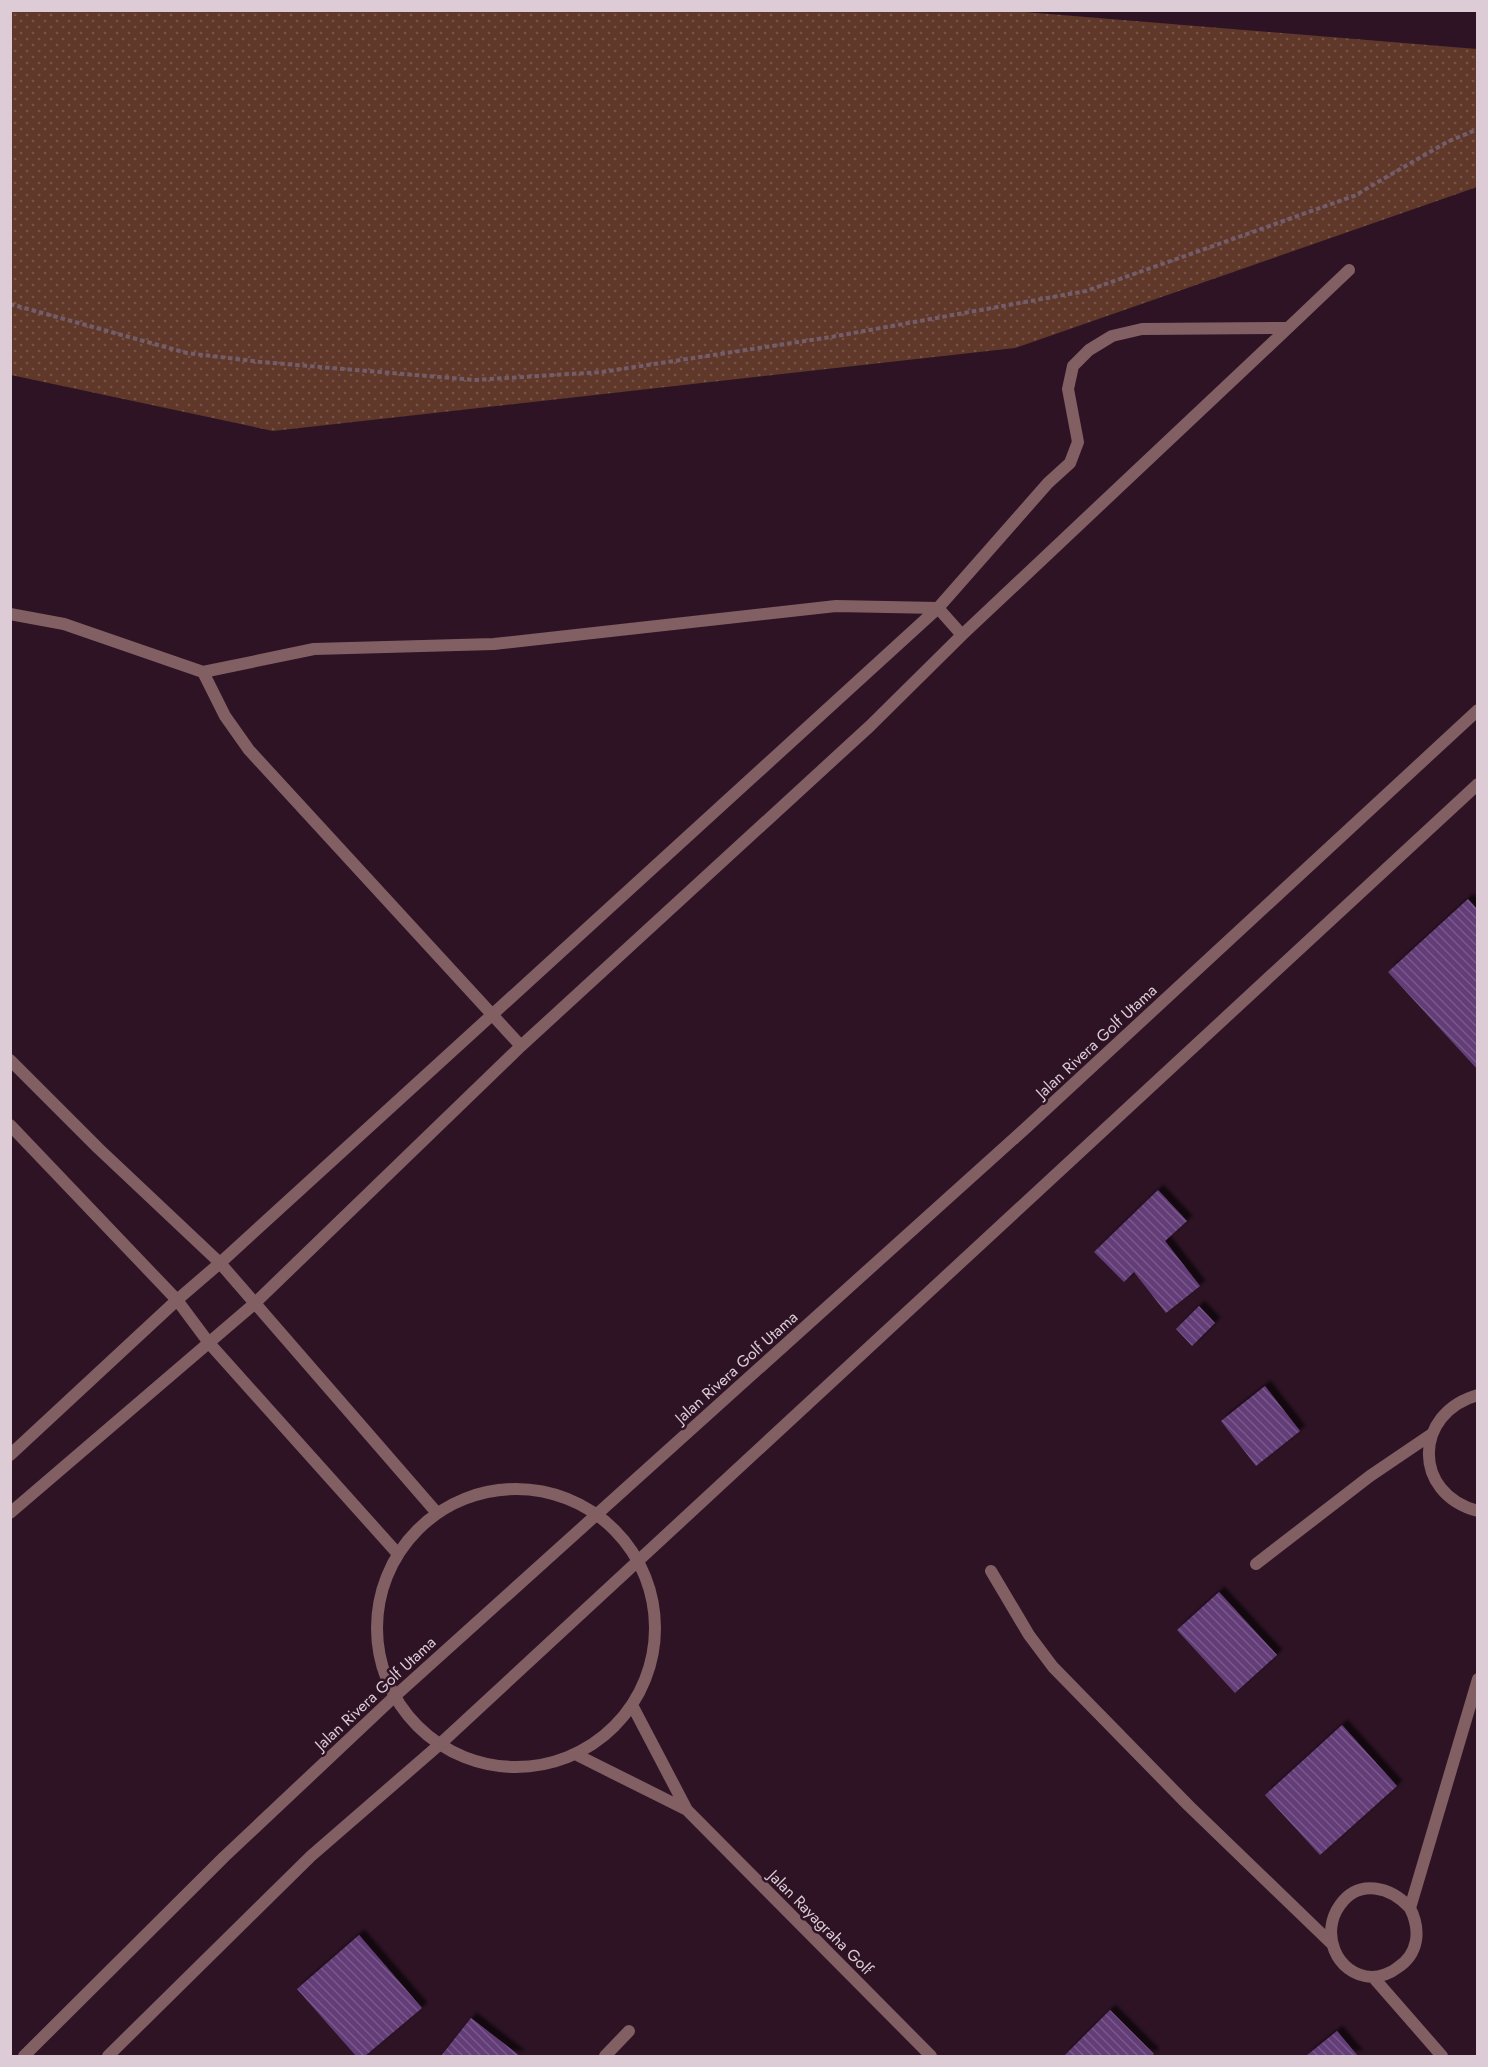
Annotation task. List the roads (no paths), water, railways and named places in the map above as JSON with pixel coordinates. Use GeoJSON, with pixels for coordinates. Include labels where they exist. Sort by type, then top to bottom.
{"type":"FeatureCollection","features":[{"type":"Feature","properties":{"kind":"street"},"geometry":{"type":"LineString","coordinates":[[10,1513],[254,1304],[521,1047],[870,726],[962,635],[1349,270]]}},
{"type":"Feature","properties":{"kind":"street"},"geometry":{"type":"LineString","coordinates":[[10,1455],[177,1300],[492,1016],[938,608],[1048,483],[1070,463],[1078,442],[1068,389],[1073,366],[1089,350],[1112,336],[1142,329],[1288,328]]}},
{"type":"Feature","properties":{"kind":"street"},"geometry":{"type":"LineString","coordinates":[[10,614],[64,624],[203,672],[315,649],[494,644],[836,606],[938,608],[962,635]]}},
{"type":"Feature","properties":{"kind":"street"},"geometry":{"type":"LineString","coordinates":[[203,672],[225,716],[249,750],[521,1047]]}},
{"type":"Feature","properties":{"kind":"street","name":"Jalan Rivera Golf Utama"},"geometry":{"type":"LineString","coordinates":[[24,2056],[224,1857],[394,1697],[1019,1134],[1478,710]]}},
{"type":"Feature","properties":{"kind":"street"},"geometry":{"type":"LineString","coordinates":[[108,2056],[311,1856],[439,1745],[1478,784]]}},
{"type":"Feature","properties":{"kind":"street"},"geometry":{"type":"LineString","coordinates":[[10,1060],[98,1148],[220,1263],[437,1513]]}},
{"type":"Feature","properties":{"kind":"street"},"geometry":{"type":"LineString","coordinates":[[10,1125],[177,1300],[209,1344],[398,1554]]}},
{"type":"Feature","properties":{"kind":"street"},"geometry":{"type":"LineString","coordinates":[[1478,1395],[1451,1407],[1439,1419],[1432,1434],[1429,1450],[1430,1467],[1436,1483],[1446,1496],[1461,1505],[1478,1510]]}},
{"type":"Feature","properties":{"kind":"street"},"geometry":{"type":"LineString","coordinates":[[1256,1564],[1370,1476],[1432,1434]]}},
{"type":"Feature","properties":{"kind":"street"},"geometry":{"type":"LineString","coordinates":[[517,1488],[560,1494],[598,1513],[621,1534],[639,1560],[649,1583],[655,1608],[656,1633],[647,1675],[632,1705],[607,1734],[575,1754],[541,1765],[506,1767],[471,1760],[439,1745],[406,1715],[394,1697],[381,1663],[376,1626],[382,1588],[398,1554],[415,1532],[437,1513],[475,1494],[517,1488]]}},
{"type":"Feature","properties":{"kind":"street"},"geometry":{"type":"LineString","coordinates":[[991,1571],[1029,1635],[1053,1667],[1189,1806],[1331,1943]]}},
{"type":"Feature","properties":{"kind":"street"},"geometry":{"type":"LineString","coordinates":[[1410,1908],[1478,1679]]}},
{"type":"Feature","properties":{"kind":"street","name":"Jalan Rayagraha Golf"},"geometry":{"type":"LineString","coordinates":[[632,1705],[687,1810],[931,2056]]}},
{"type":"Feature","properties":{"kind":"street","name":"Jalan Rayagraha Golf"},"geometry":{"type":"LineString","coordinates":[[575,1754],[687,1810]]}},
{"type":"Feature","properties":{"kind":"street"},"geometry":{"type":"LineString","coordinates":[[1373,1977],[1391,1972],[1404,1964],[1413,1951],[1417,1937],[1417,1921],[1400,1896],[1386,1889],[1371,1888],[1356,1892],[1343,1900],[1334,1912],[1330,1927],[1331,1943],[1337,1957],[1348,1968],[1373,1977],[1442,2056]]}},
{"type":"Feature","properties":{"kind":"street"},"geometry":{"type":"LineString","coordinates":[[605,2056],[629,2031]]}}]}
